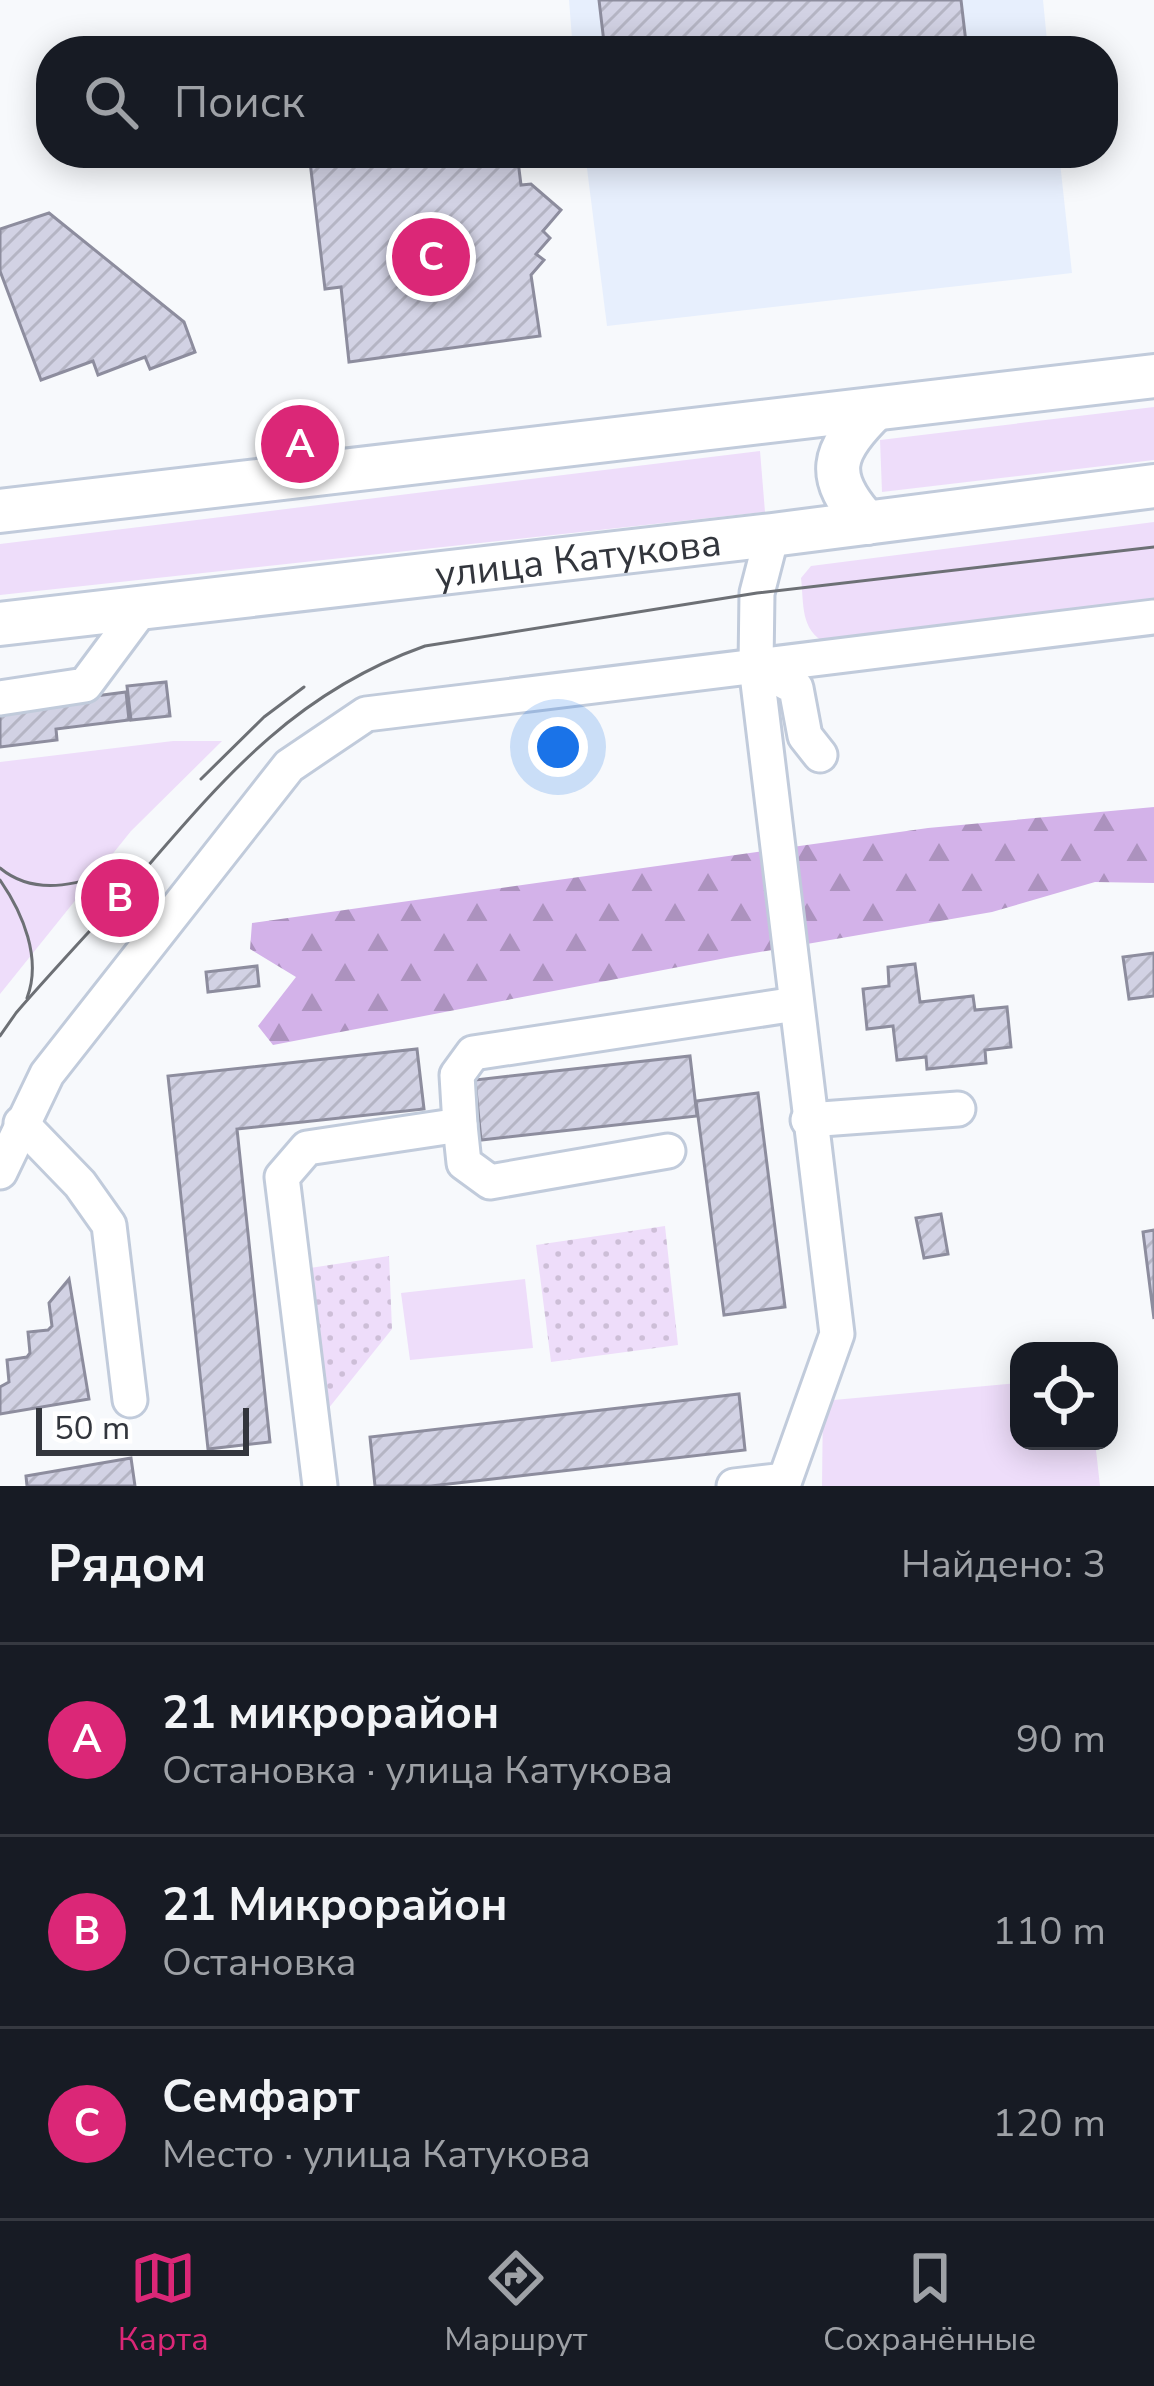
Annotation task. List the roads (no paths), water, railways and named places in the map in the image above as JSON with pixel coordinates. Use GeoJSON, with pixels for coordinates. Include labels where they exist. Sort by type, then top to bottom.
{"type":"FeatureCollection","features":[{"type":"Feature","properties":{"kind":"main road"},"geometry":{"type":"LineString","coordinates":[[0,511],[1154,376]]}},
{"type":"Feature","properties":{"kind":"main road"},"geometry":{"type":"LineString","coordinates":[[867,523],[843,496],[836,466],[850,434],[875,409]]}},
{"type":"Feature","properties":{"kind":"main road","name":"улица Катукова"},"geometry":{"type":"LineString","coordinates":[[0,623],[772,535],[1154,486]]}},
{"type":"Feature","properties":{"kind":"street"},"geometry":{"type":"LineString","coordinates":[[734,1486],[785,1480],[837,1334],[756,666],[757,593],[772,535]]}},
{"type":"Feature","properties":{"kind":"street"},"geometry":{"type":"LineString","coordinates":[[0,698],[85,685],[142,607]]}},
{"type":"Feature","properties":{"kind":"street"},"geometry":{"type":"LineString","coordinates":[[0,1172],[47,1074],[289,766],[366,715],[1154,617]]}},
{"type":"Feature","properties":{"kind":"street"},"geometry":{"type":"LineString","coordinates":[[756,666],[796,688],[805,736],[820,755]]}},
{"type":"Feature","properties":{"kind":"street"},"geometry":{"type":"LineString","coordinates":[[668,1151],[490,1182],[464,1162],[457,1076],[473,1053],[796,1004]]}},
{"type":"Feature","properties":{"kind":"street"},"geometry":{"type":"LineString","coordinates":[[808,1120],[958,1109]]}},
{"type":"Feature","properties":{"kind":"street"},"geometry":{"type":"LineString","coordinates":[[21,1123],[80,1184],[109,1225],[130,1400]]}},
{"type":"Feature","properties":{"kind":"street"},"geometry":{"type":"LineString","coordinates":[[320,1486],[282,1177],[307,1148],[460,1125]]}},
{"type":"Feature","properties":{"kind":"tram line"},"geometry":{"type":"LineString","coordinates":[[0,1036],[230,774],[298,714],[378,665],[425,646],[757,593],[1154,547]]}},
{"type":"Feature","properties":{"kind":"tram line"},"geometry":{"type":"LineString","coordinates":[[201,779],[264,717],[304,687]]}},
{"type":"Feature","properties":{"kind":"tram line"},"geometry":{"type":"LineString","coordinates":[[0,868],[30,883],[62,885],[126,865]]}},
{"type":"Feature","properties":{"kind":"tram line"},"geometry":{"type":"LineString","coordinates":[[0,880],[28,937],[32,968],[27,998]]}},
{"type":"Feature","properties":{"kind":"place","name":"Семфарт"},"geometry":{"type":"Point","coordinates":[431,257]}},
{"type":"Feature","properties":{"kind":"place","name":"21 микрорайон"},"geometry":{"type":"Point","coordinates":[300,444]}},
{"type":"Feature","properties":{"kind":"place","name":"21 Микрорайон"},"geometry":{"type":"Point","coordinates":[120,898]}}]}
